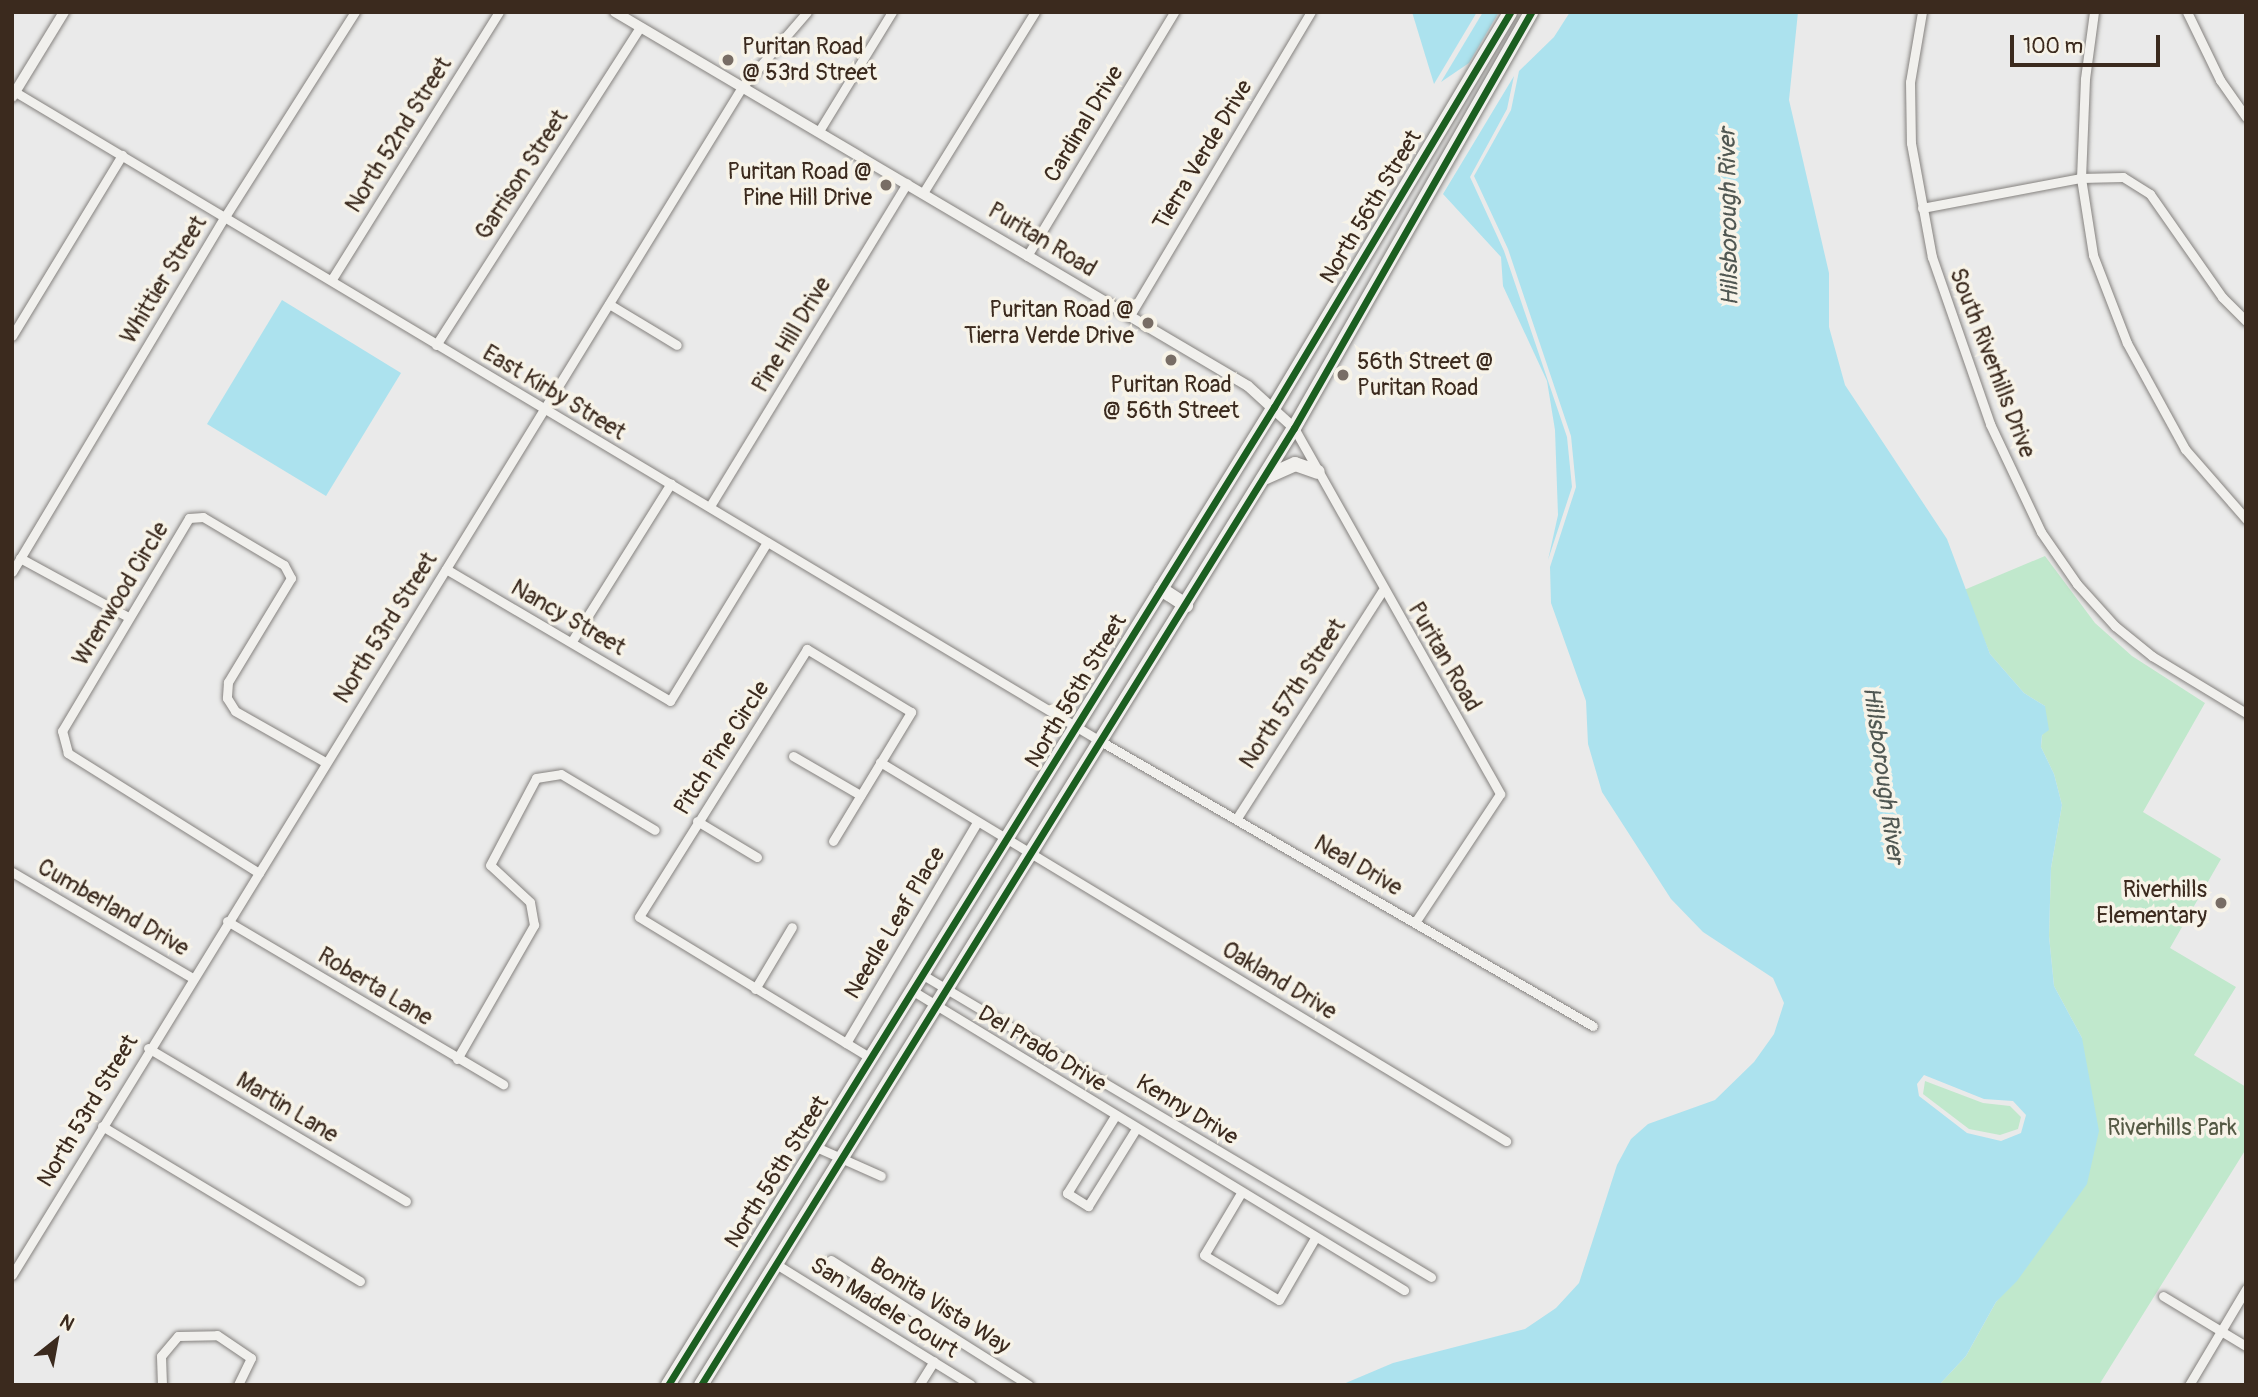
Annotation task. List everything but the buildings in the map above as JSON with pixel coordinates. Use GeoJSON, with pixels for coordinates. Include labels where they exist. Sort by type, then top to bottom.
{"type":"FeatureCollection","features":[{"type":"Feature","properties":{"kind":"main road","name":"North 56th Street"},"geometry":{"type":"LineString","coordinates":[[668,1385],[1274,407],[1510,12]]}},
{"type":"Feature","properties":{"kind":"main road","name":"North 56th Street"},"geometry":{"type":"LineString","coordinates":[[701,1385],[1265,477],[1531,12]]}},
{"type":"Feature","properties":{"kind":"main road"},"geometry":{"type":"LineString","coordinates":[[1404,190],[1422,201]]}},
{"type":"Feature","properties":{"kind":"main road"},"geometry":{"type":"LineString","coordinates":[[1265,477],[1295,464],[1318,472]]}},
{"type":"Feature","properties":{"kind":"main road"},"geometry":{"type":"LineString","coordinates":[[1161,589],[1186,605]]}},
{"type":"Feature","properties":{"kind":"street"},"geometry":{"type":"LineString","coordinates":[[13,93],[64,12]]}},
{"type":"Feature","properties":{"kind":"street","name":"Whittier Street"},"geometry":{"type":"LineString","coordinates":[[12,572],[226,215],[355,12]]}},
{"type":"Feature","properties":{"kind":"street","name":"North 52nd Street"},"geometry":{"type":"LineString","coordinates":[[332,279],[499,12]]}},
{"type":"Feature","properties":{"kind":"street","name":"Puritan Road"},"geometry":{"type":"LineString","coordinates":[[615,12],[1248,386],[1294,428],[1382,591],[1500,794],[1416,921]]}},
{"type":"Feature","properties":{"kind":"street","name":"North 53rd Street"},"geometry":{"type":"LineString","coordinates":[[12,1275],[148,1048],[259,873],[541,409],[609,304],[742,86],[807,12]]}},
{"type":"Feature","properties":{"kind":"street"},"geometry":{"type":"LineString","coordinates":[[819,131],[892,12]]}},
{"type":"Feature","properties":{"kind":"street"},"geometry":{"type":"LineString","coordinates":[[923,193],[1035,12]]}},
{"type":"Feature","properties":{"kind":"street","name":"Cardinal Drive"},"geometry":{"type":"LineString","coordinates":[[1027,256],[1174,12]]}},
{"type":"Feature","properties":{"kind":"street","name":"Tierra Verde Drive"},"geometry":{"type":"LineString","coordinates":[[1129,317],[1311,12]]}},
{"type":"Feature","properties":{"kind":"street","name":"South Riverhills Drive"},"geometry":{"type":"LineString","coordinates":[[1922,12],[1910,82],[1911,143],[1932,257],[1990,424],[2041,532],[2077,584],[2115,626],[2152,656],[2246,713]]}},
{"type":"Feature","properties":{"kind":"street"},"geometry":{"type":"LineString","coordinates":[[2094,12],[2085,79],[2081,178],[2093,255],[2127,343],[2185,449],[2246,519]]}},
{"type":"Feature","properties":{"kind":"street"},"geometry":{"type":"LineString","coordinates":[[2187,12],[2220,80],[2246,117]]}},
{"type":"Feature","properties":{"kind":"street","name":"Garrison Street"},"geometry":{"type":"LineString","coordinates":[[436,345],[640,27]]}},
{"type":"Feature","properties":{"kind":"street","name":"East Kirby Street"},"geometry":{"type":"LineString","coordinates":[[13,93],[226,215],[541,409],[710,506],[1102,742]]}},
{"type":"Feature","properties":{"kind":"street"},"geometry":{"type":"LineString","coordinates":[[12,336],[122,155]]}},
{"type":"Feature","properties":{"kind":"street"},"geometry":{"type":"LineString","coordinates":[[1922,208],[2081,178],[2123,177],[2150,194],[2222,297],[2246,321]]}},
{"type":"Feature","properties":{"kind":"street","name":"Pine Hill Drive"},"geometry":{"type":"LineString","coordinates":[[710,506],[907,183]]}},
{"type":"Feature","properties":{"kind":"street"},"geometry":{"type":"LineString","coordinates":[[609,304],[677,345]]}},
{"type":"Feature","properties":{"kind":"street"},"geometry":{"type":"LineString","coordinates":[[572,641],[671,483]]}},
{"type":"Feature","properties":{"kind":"street","name":"Wrenwood Circle"},"geometry":{"type":"LineString","coordinates":[[259,873],[68,753],[62,731],[189,518],[204,517],[284,565],[291,578],[228,682],[227,698],[235,711],[325,762]]}},
{"type":"Feature","properties":{"kind":"street","name":"Nancy Street"},"geometry":{"type":"LineString","coordinates":[[446,569],[670,701],[767,542]]}},
{"type":"Feature","properties":{"kind":"street"},"geometry":{"type":"LineString","coordinates":[[20,558],[128,617]]}},
{"type":"Feature","properties":{"kind":"street","name":"North 57th Street"},"geometry":{"type":"LineString","coordinates":[[1237,818],[1382,591]]}},
{"type":"Feature","properties":{"kind":"street","name":"Pitch Pine Circle"},"geometry":{"type":"LineString","coordinates":[[871,1058],[639,917],[697,821],[714,802],[807,649],[911,712],[880,762]]}},
{"type":"Feature","properties":{"kind":"street","name":"Neal Drive"},"geometry":{"type":"LineString","coordinates":[[1102,742],[1416,921],[1593,1026]]}},
{"type":"Feature","properties":{"kind":"street"},"geometry":{"type":"LineString","coordinates":[[793,756],[860,795]]}},
{"type":"Feature","properties":{"kind":"street"},"geometry":{"type":"LineString","coordinates":[[833,841],[880,762],[1008,840]]}},
{"type":"Feature","properties":{"kind":"street"},"geometry":{"type":"LineString","coordinates":[[457,1059],[534,925],[530,902],[490,865],[536,778],[561,774],[654,830]]}},
{"type":"Feature","properties":{"kind":"street"},"geometry":{"type":"LineString","coordinates":[[697,821],[757,857]]}},
{"type":"Feature","properties":{"kind":"street","name":"Needle Leaf Place"},"geometry":{"type":"LineString","coordinates":[[846,1043],[977,822]]}},
{"type":"Feature","properties":{"kind":"street","name":"Oakland Drive"},"geometry":{"type":"LineString","coordinates":[[1008,840],[1506,1141]]}},
{"type":"Feature","properties":{"kind":"street","name":"Cumberland Drive"},"geometry":{"type":"LineString","coordinates":[[12,872],[193,978]]}},
{"type":"Feature","properties":{"kind":"street","name":"Roberta Lane"},"geometry":{"type":"LineString","coordinates":[[228,921],[503,1084]]}},
{"type":"Feature","properties":{"kind":"street"},"geometry":{"type":"LineString","coordinates":[[755,989],[792,928]]}},
{"type":"Feature","properties":{"kind":"street","name":"Kenny Drive"},"geometry":{"type":"LineString","coordinates":[[923,975],[1431,1277]]}},
{"type":"Feature","properties":{"kind":"street","name":"Del Prado Drive"},"geometry":{"type":"LineString","coordinates":[[913,991],[1404,1290]]}},
{"type":"Feature","properties":{"kind":"street","name":"Martin Lane"},"geometry":{"type":"LineString","coordinates":[[148,1048],[406,1201]]}},
{"type":"Feature","properties":{"kind":"street"},"geometry":{"type":"LineString","coordinates":[[1115,1116],[1067,1193],[1088,1206],[1136,1129]]}},
{"type":"Feature","properties":{"kind":"street"},"geometry":{"type":"LineString","coordinates":[[102,1126],[360,1281]]}},
{"type":"Feature","properties":{"kind":"street"},"geometry":{"type":"LineString","coordinates":[[817,1147],[881,1177]]}},
{"type":"Feature","properties":{"kind":"street"},"geometry":{"type":"LineString","coordinates":[[1241,1193],[1204,1255],[1279,1300],[1315,1238]]}},
{"type":"Feature","properties":{"kind":"street","name":"Bonita Vista Way"},"geometry":{"type":"LineString","coordinates":[[831,1260],[1029,1385]]}},
{"type":"Feature","properties":{"kind":"street","name":"San Madele Court"},"geometry":{"type":"LineString","coordinates":[[776,1264],[971,1385]]}},
{"type":"Feature","properties":{"kind":"street"},"geometry":{"type":"LineString","coordinates":[[2189,1385],[2246,1289]]}},
{"type":"Feature","properties":{"kind":"street"},"geometry":{"type":"LineString","coordinates":[[2163,1296],[2246,1346]]}},
{"type":"Feature","properties":{"kind":"street"},"geometry":{"type":"LineString","coordinates":[[162,1385],[161,1356],[178,1336],[217,1335],[251,1358],[238,1385]]}},
{"type":"Feature","properties":{"kind":"street"},"geometry":{"type":"LineString","coordinates":[[919,1385],[934,1361]]}},
{"type":"Feature","properties":{"kind":"green space","name":"Riverhills Park"},"geometry":{"type":"Polygon","coordinates":[[[2045,556],[2095,623],[2132,656],[2205,703],[2143,812],[2221,859],[2170,948],[2236,987],[2194,1055],[2246,1087],[2246,1149],[2099,1385],[1939,1385],[1966,1356],[1996,1302],[2041,1245],[2082,1038],[2054,986],[2049,936],[2051,868],[2062,805],[2054,774],[2041,747],[2045,706],[2024,693],[1990,654],[1964,590],[2045,556]]]}},
{"type":"Feature","properties":{"kind":"green space"},"geometry":{"type":"Polygon","coordinates":[[[1925,1081],[1983,1103],[2010,1106],[2021,1117],[2018,1129],[2000,1135],[1969,1129],[1923,1094],[1925,1081]]]}},
{"type":"Feature","properties":{"kind":"water"},"geometry":{"type":"Polygon","coordinates":[[[1412,12],[1477,12],[1434,84],[1412,12]]]}},
{"type":"Feature","properties":{"kind":"water"},"geometry":{"type":"Polygon","coordinates":[[[1483,12],[1499,12],[1469,63],[1441,82],[1483,12]]]}},
{"type":"Feature","properties":{"kind":"water","name":"Hillsborough River"},"geometry":{"type":"Polygon","coordinates":[[[1570,12],[1798,12],[1789,100],[1829,273],[1829,327],[1845,385],[1947,539],[1990,654],[2024,693],[2045,706],[2049,730],[2042,735],[2041,747],[2054,774],[2062,805],[2051,868],[2049,936],[2054,986],[2082,1038],[2099,1131],[2087,1184],[2017,1281],[1996,1302],[1966,1356],[1939,1385],[1341,1385],[1393,1363],[1525,1329],[1556,1308],[1579,1283],[1617,1165],[1631,1139],[1648,1124],[1715,1100],[1754,1062],[1774,1034],[1784,1003],[1773,978],[1703,932],[1671,899],[1602,792],[1588,744],[1586,701],[1551,603],[1550,567],[1576,487],[1571,436],[1508,249],[1474,176],[1511,110],[1519,71],[1554,37],[1570,12]],[[1924,1075],[1917,1084],[1919,1096],[1967,1133],[2001,1141],[2021,1133],[2026,1115],[2013,1101],[1984,1099],[1924,1075]]]}},
{"type":"Feature","properties":{"kind":"water"},"geometry":{"type":"Polygon","coordinates":[[[1514,76],[1507,109],[1470,177],[1504,251],[1567,437],[1572,487],[1548,560],[1558,515],[1555,430],[1547,381],[1503,286],[1501,257],[1443,194],[1514,76]]]}},
{"type":"Feature","properties":{"kind":"water"},"geometry":{"type":"Polygon","coordinates":[[[282,300],[401,373],[326,496],[207,424],[282,300]]]}},
{"type":"Feature","properties":{"kind":"cycle path"},"geometry":{"type":"LineString","coordinates":[[668,1385],[1274,407],[1510,12]]}},
{"type":"Feature","properties":{"kind":"cycle path"},"geometry":{"type":"LineString","coordinates":[[701,1385],[1294,428],[1531,12]]}},
{"type":"Feature","properties":{"kind":"place","name":"Puritan Road @ 53rd Street"},"geometry":{"type":"Point","coordinates":[728,60]}},
{"type":"Feature","properties":{"kind":"place","name":"Puritan Road @ Pine Hill Drive"},"geometry":{"type":"Point","coordinates":[886,185]}},
{"type":"Feature","properties":{"kind":"place","name":"Puritan Road @ Tierra Verde Drive"},"geometry":{"type":"Point","coordinates":[1148,323]}},
{"type":"Feature","properties":{"kind":"place","name":"Puritan Road @ 56th Street"},"geometry":{"type":"Point","coordinates":[1171,360]}},
{"type":"Feature","properties":{"kind":"place","name":"56th Street @ Puritan Road"},"geometry":{"type":"Point","coordinates":[1343,375]}},
{"type":"Feature","properties":{"kind":"place","name":"Riverhills Elementary"},"geometry":{"type":"Point","coordinates":[2221,903]}}]}
